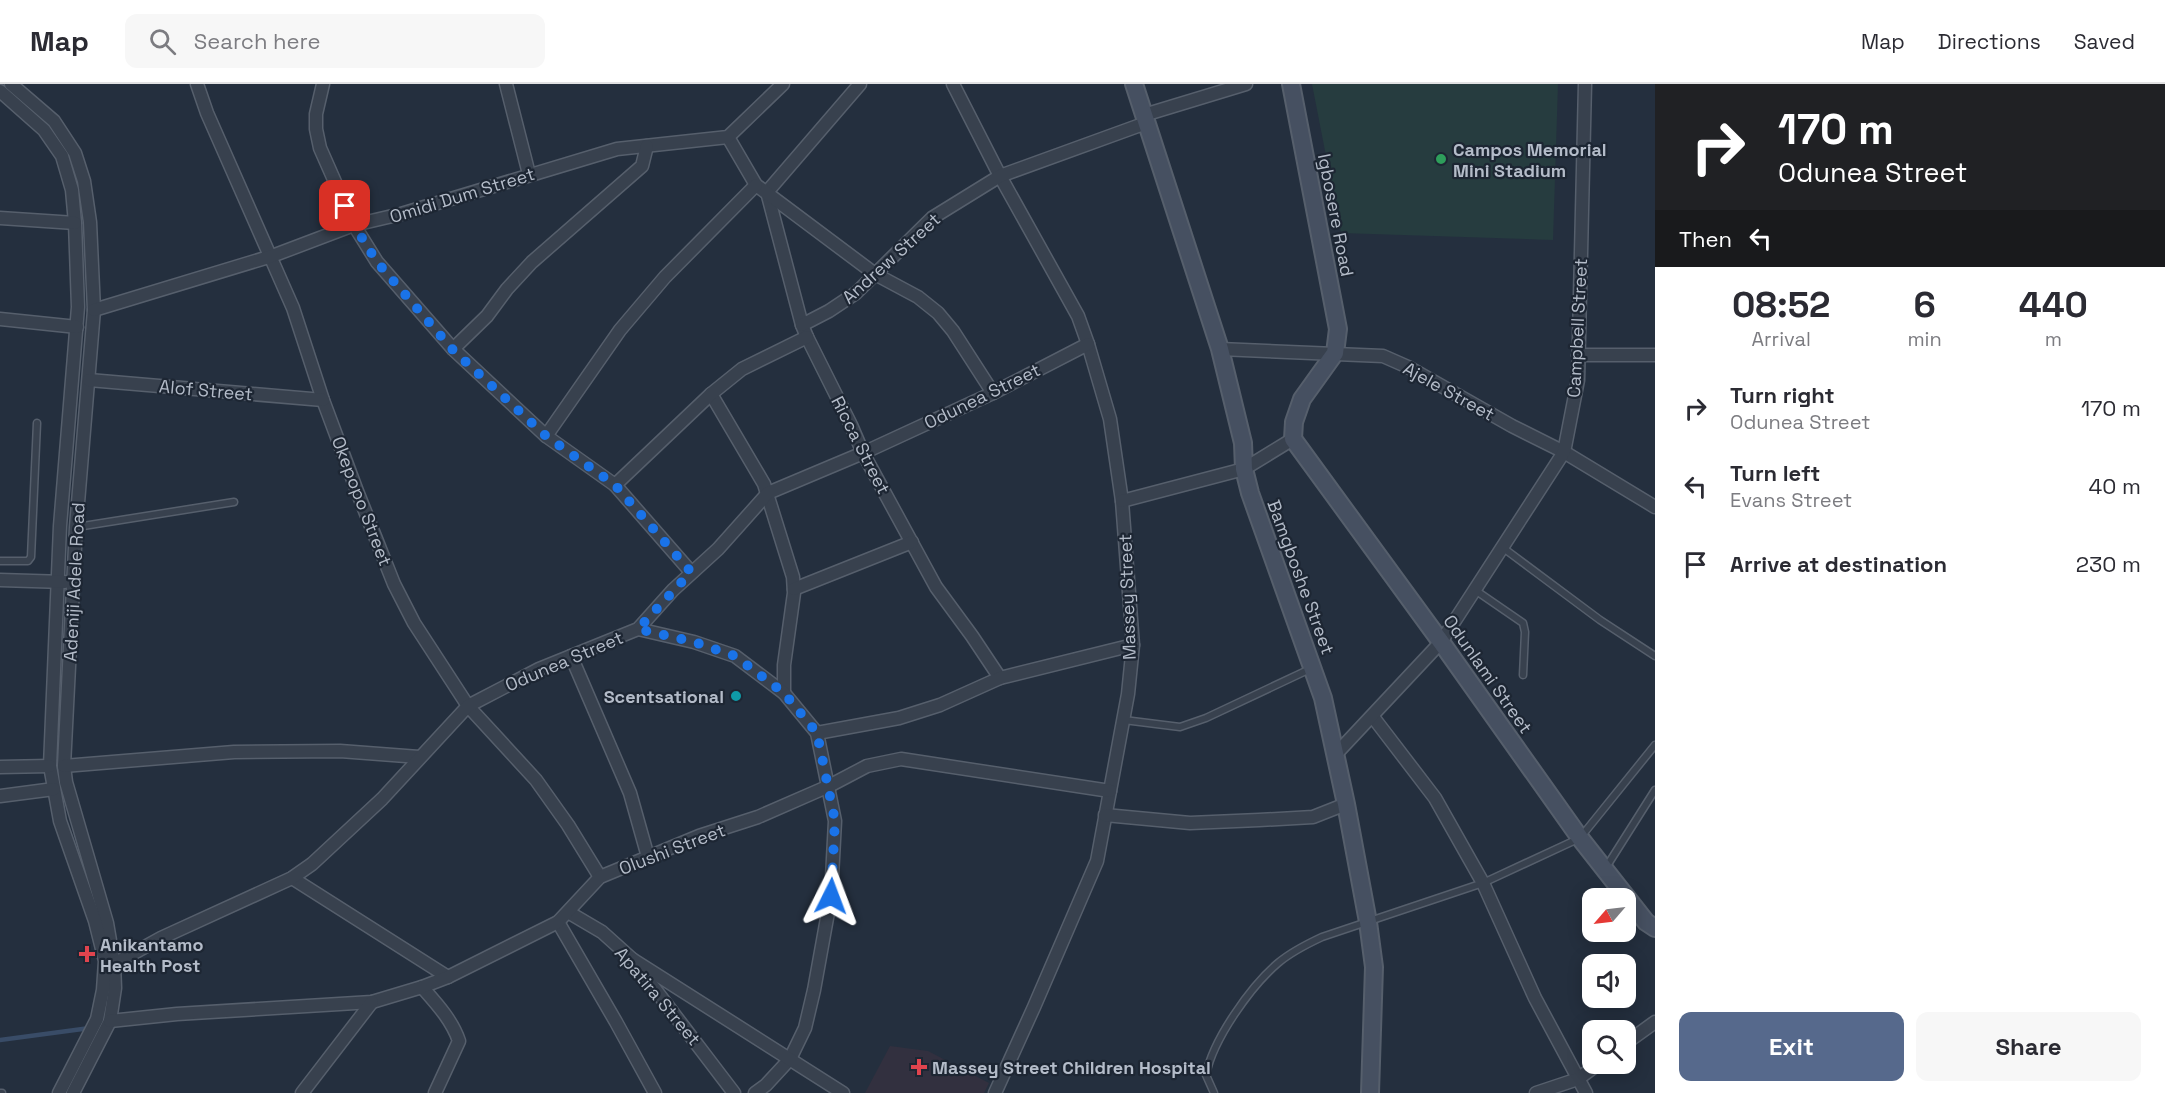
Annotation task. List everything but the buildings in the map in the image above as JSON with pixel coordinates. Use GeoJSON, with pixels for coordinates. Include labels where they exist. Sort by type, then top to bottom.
{"type":"FeatureCollection","features":[{"type":"Feature","properties":{"kind":"main road","name":"Bamgboshe Street"},"geometry":{"type":"LineString","coordinates":[[1134,84],[1220,350],[1243,443],[1244,469],[1250,493],[1323,698],[1346,804],[1368,922],[1374,968],[1370,1093]]}},
{"type":"Feature","properties":{"kind":"main road","name":"Igbosere Road"},"geometry":{"type":"LineString","coordinates":[[1291,84],[1338,329],[1335,353]]}},
{"type":"Feature","properties":{"kind":"main road"},"geometry":{"type":"LineString","coordinates":[[1293,439],[1294,422],[1302,399],[1335,353]]}},
{"type":"Feature","properties":{"kind":"main road","name":"Odunlami Street"},"geometry":{"type":"LineString","coordinates":[[1293,439],[1580,838],[1646,922],[1655,928]]}},
{"type":"Feature","properties":{"kind":"street","name":"Adeniji Adele Road"},"geometry":{"type":"LineString","coordinates":[[11,84],[54,121],[75,153],[84,181],[90,222],[94,310],[76,527],[64,766],[66,782],[107,923],[114,964],[115,988],[110,1021],[73,1093]]}},
{"type":"Feature","properties":{"kind":"street","name":"Okepopo Street"},"geometry":{"type":"LineString","coordinates":[[197,84],[207,113],[293,308],[322,400],[394,584],[419,632],[468,706],[536,780],[568,825],[600,877]]}},
{"type":"Feature","properties":{"kind":"street"},"geometry":{"type":"LineString","coordinates":[[323,84],[316,114],[320,148],[354,225],[377,262],[453,350],[546,436],[615,485],[691,572]]}},
{"type":"Feature","properties":{"kind":"street"},"geometry":{"type":"LineString","coordinates":[[506,84],[529,174]]}},
{"type":"Feature","properties":{"kind":"street"},"geometry":{"type":"LineString","coordinates":[[783,84],[728,137],[762,189],[874,274],[918,297],[938,313],[953,331],[993,393]]}},
{"type":"Feature","properties":{"kind":"street"},"geometry":{"type":"LineString","coordinates":[[546,436],[620,330],[665,277],[762,189],[860,84]]}},
{"type":"Feature","properties":{"kind":"street","name":"Massey Street"},"geometry":{"type":"LineString","coordinates":[[953,84],[1000,176],[1078,316],[1088,344],[1110,419],[1122,501],[1133,645],[1123,720],[1097,861],[995,1093]]}},
{"type":"Feature","properties":{"kind":"street","name":"Andrew Street"},"geometry":{"type":"LineString","coordinates":[[615,485],[711,394],[742,369],[804,331],[856,293],[932,218],[1000,176],[1145,119],[1246,84]]}},
{"type":"Feature","properties":{"kind":"street","name":"Campbell Street"},"geometry":{"type":"LineString","coordinates":[[1336,754],[1441,642],[1564,452],[1578,380],[1585,84]]}},
{"type":"Feature","properties":{"kind":"street","name":"Adeniji Adele Road"},"geometry":{"type":"LineString","coordinates":[[0,90],[44,130],[62,156],[72,190],[75,223],[77,327],[60,526],[50,765],[60,821],[95,921],[105,961],[103,990],[97,1019],[59,1093]]}},
{"type":"Feature","properties":{"kind":"street","name":"Omidi Dum Street"},"geometry":{"type":"LineString","coordinates":[[94,310],[272,256],[354,225],[401,214],[617,149],[728,137]]}},
{"type":"Feature","properties":{"kind":"street"},"geometry":{"type":"LineString","coordinates":[[453,350],[487,316],[507,289],[532,262],[642,166],[646,146]]}},
{"type":"Feature","properties":{"kind":"street","name":"Ricca Street"},"geometry":{"type":"LineString","coordinates":[[762,189],[804,331],[863,453],[936,587],[1000,678]]}},
{"type":"Feature","properties":{"kind":"street"},"geometry":{"type":"LineString","coordinates":[[0,218],[75,223]]}},
{"type":"Feature","properties":{"kind":"street"},"geometry":{"type":"LineString","coordinates":[[0,319],[77,327]]}},
{"type":"Feature","properties":{"kind":"street","name":"Odunea Street"},"geometry":{"type":"LineString","coordinates":[[114,964],[161,938],[292,878],[312,864],[382,799],[468,706],[538,669],[638,629],[691,572],[718,549],[768,493],[863,453],[993,393],[1088,344]]}},
{"type":"Feature","properties":{"kind":"street","name":"Ajele Street"},"geometry":{"type":"LineString","coordinates":[[1220,350],[1383,356],[1408,367],[1512,426],[1564,452],[1655,507]]}},
{"type":"Feature","properties":{"kind":"street"},"geometry":{"type":"LineString","coordinates":[[1578,355],[1655,355]]}},
{"type":"Feature","properties":{"kind":"street","name":"Alof Street"},"geometry":{"type":"LineString","coordinates":[[89,380],[322,400]]}},
{"type":"Feature","properties":{"kind":"street"},"geometry":{"type":"LineString","coordinates":[[711,394],[768,493],[793,577],[794,589],[784,665],[784,693]]}},
{"type":"Feature","properties":{"kind":"street"},"geometry":{"type":"LineString","coordinates":[[1122,501],[1244,469],[1293,439]]}},
{"type":"Feature","properties":{"kind":"street"},"geometry":{"type":"LineString","coordinates":[[794,589],[912,542]]}},
{"type":"Feature","properties":{"kind":"street"},"geometry":{"type":"LineString","coordinates":[[0,580],[73,582]]}},
{"type":"Feature","properties":{"kind":"street"},"geometry":{"type":"LineString","coordinates":[[638,629],[694,642],[735,656],[784,693],[817,733],[835,821],[831,896],[805,1028],[790,1059],[755,1093]]}},
{"type":"Feature","properties":{"kind":"street"},"geometry":{"type":"LineString","coordinates":[[817,733],[898,718],[940,705],[1000,678],[1133,645]]}},
{"type":"Feature","properties":{"kind":"street"},"geometry":{"type":"LineString","coordinates":[[572,656],[630,793],[648,857]]}},
{"type":"Feature","properties":{"kind":"street"},"geometry":{"type":"LineString","coordinates":[[1373,717],[1435,798],[1483,883],[1535,998],[1586,1093]]}},
{"type":"Feature","properties":{"kind":"street"},"geometry":{"type":"LineString","coordinates":[[64,766],[234,752],[340,751],[419,757]]}},
{"type":"Feature","properties":{"kind":"street","name":"Olushi Street"},"geometry":{"type":"LineString","coordinates":[[110,1021],[177,1014],[372,1002],[422,987],[558,922],[600,877],[699,836],[758,817],[829,786],[867,766],[901,759],[1110,791]]}},
{"type":"Feature","properties":{"kind":"street"},"geometry":{"type":"LineString","coordinates":[[0,767],[50,765]]}},
{"type":"Feature","properties":{"kind":"street"},"geometry":{"type":"LineString","coordinates":[[0,796],[54,789]]}},
{"type":"Feature","properties":{"kind":"street"},"geometry":{"type":"LineString","coordinates":[[1105,815],[1190,824],[1313,817],[1346,804]]}},
{"type":"Feature","properties":{"kind":"street"},"geometry":{"type":"LineString","coordinates":[[292,878],[447,977]]}},
{"type":"Feature","properties":{"kind":"street","name":"Apatira Street"},"geometry":{"type":"LineString","coordinates":[[568,912],[602,932],[632,959],[734,1093]]}},
{"type":"Feature","properties":{"kind":"street"},"geometry":{"type":"LineString","coordinates":[[558,922],[655,1093]]}},
{"type":"Feature","properties":{"kind":"street"},"geometry":{"type":"LineString","coordinates":[[632,959],[843,1093]]}},
{"type":"Feature","properties":{"kind":"street"},"geometry":{"type":"LineString","coordinates":[[422,987],[438,1005],[456,1032],[459,1041],[440,1091]]}},
{"type":"Feature","properties":{"kind":"street"},"geometry":{"type":"LineString","coordinates":[[302,1093],[372,1002]]}},
{"type":"Feature","properties":{"kind":"street"},"geometry":{"type":"LineString","coordinates":[[1636,1036],[1655,1022]]}},
{"type":"Feature","properties":{"kind":"street"},"geometry":{"type":"LineString","coordinates":[[1536,1093],[1578,1079],[1585,1074]]}},
{"type":"Feature","properties":{"kind":"lane"},"geometry":{"type":"LineString","coordinates":[[0,561],[28,561],[31,558],[37,423]]}},
{"type":"Feature","properties":{"kind":"lane"},"geometry":{"type":"LineString","coordinates":[[76,527],[234,502]]}},
{"type":"Feature","properties":{"kind":"lane"},"geometry":{"type":"LineString","coordinates":[[1502,547],[1600,621],[1655,656]]}},
{"type":"Feature","properties":{"kind":"lane"},"geometry":{"type":"LineString","coordinates":[[1475,590],[1523,623],[1525,632],[1523,675]]}},
{"type":"Feature","properties":{"kind":"lane"},"geometry":{"type":"LineString","coordinates":[[1123,720],[1180,727],[1206,718],[1313,668]]}},
{"type":"Feature","properties":{"kind":"lane"},"geometry":{"type":"LineString","coordinates":[[1214,1093],[1206,1075],[1223,1029],[1278,963],[1322,937],[1483,883],[1580,838],[1655,745]]}},
{"type":"Feature","properties":{"kind":"lane"},"geometry":{"type":"LineString","coordinates":[[1604,869],[1655,790]]}},
{"type":"Feature","properties":{"kind":"shaded area","name":"Massey Street Children Hospital"},"geometry":{"type":"Polygon","coordinates":[[[890,1046],[928,1051],[989,1083],[984,1093],[865,1093],[890,1046]]]}},
{"type":"Feature","properties":{"kind":"green space","name":"Campos Memorial Mini Stadium"},"geometry":{"type":"Polygon","coordinates":[[[1312,84],[1558,84],[1553,240],[1341,233],[1312,84]]]}},
{"type":"Feature","properties":{"kind":"waterway"},"geometry":{"type":"LineString","coordinates":[[0,1040],[90,1028]]}},
{"type":"Feature","properties":{"kind":"place","name":"Campos Memorial Mini Stadium"},"geometry":{"type":"Point","coordinates":[1441,159]}},
{"type":"Feature","properties":{"kind":"place","name":"Scentsational"},"geometry":{"type":"Point","coordinates":[736,696]}},
{"type":"Feature","properties":{"kind":"place","name":"Anikantamo Health Post"},"geometry":{"type":"Point","coordinates":[87,954]}},
{"type":"Feature","properties":{"kind":"place","name":"Massey Street Children Hospital"},"geometry":{"type":"Point","coordinates":[919,1067]}},
{"type":"Feature","properties":{"kind":"route"},"geometry":{"type":"LineString","coordinates":[[345,206],[377,262],[453,350],[546,436],[615,485],[691,572],[638,629],[694,642],[735,656],[784,693],[817,733],[835,821],[831,896]]}}]}
